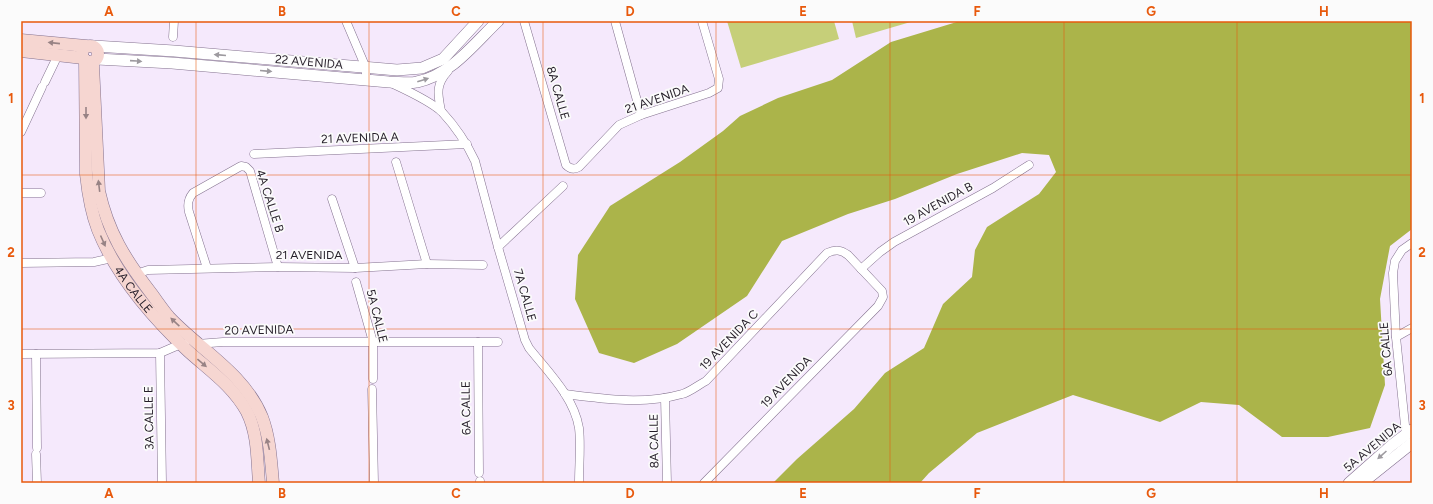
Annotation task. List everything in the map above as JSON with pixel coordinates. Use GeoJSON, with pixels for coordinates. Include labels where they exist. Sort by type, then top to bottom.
{"type":"FeatureCollection","features":[{"type":"Feature","properties":{"kind":"main road"},"geometry":{"type":"LineString","coordinates":[[21,40],[90,46]]}},
{"type":"Feature","properties":{"kind":"main road"},"geometry":{"type":"LineString","coordinates":[[90,46],[82,53],[90,60]]}},
{"type":"Feature","properties":{"kind":"main road"},"geometry":{"type":"LineString","coordinates":[[21,52],[58,55],[90,60]]}},
{"type":"Feature","properties":{"kind":"main road","name":"4A CALLE"},"geometry":{"type":"LineString","coordinates":[[90,60],[86,174],[88,192],[98,229],[112,258],[148,308],[181,344],[226,384],[246,411],[255,436],[259,483]]}},
{"type":"Feature","properties":{"kind":"main road","name":"4A CALLE"},"geometry":{"type":"LineString","coordinates":[[90,60],[99,191],[108,224],[136,274],[169,317],[236,378],[256,405],[262,417],[270,451],[273,483]]}},
{"type":"Feature","properties":{"kind":"street"},"geometry":{"type":"LineString","coordinates":[[173,37],[174,21]]}},
{"type":"Feature","properties":{"kind":"street"},"geometry":{"type":"LineString","coordinates":[[346,21],[366,68],[366,80]]}},
{"type":"Feature","properties":{"kind":"street","name":"22 AVENIDA"},"geometry":{"type":"LineString","coordinates":[[90,46],[174,51],[396,70],[422,68],[442,59],[478,21]]}},
{"type":"Feature","properties":{"kind":"street","name":"22 AVENIDA"},"geometry":{"type":"LineString","coordinates":[[90,60],[172,64],[389,82],[416,82],[436,76],[454,64],[498,21]]}},
{"type":"Feature","properties":{"kind":"street","name":"8A CALLE"},"geometry":{"type":"LineString","coordinates":[[524,21],[566,165],[572,169]]}},
{"type":"Feature","properties":{"kind":"street"},"geometry":{"type":"LineString","coordinates":[[615,21],[641,115]]}},
{"type":"Feature","properties":{"kind":"street","name":"21 AVENIDA"},"geometry":{"type":"LineString","coordinates":[[572,169],[579,167],[619,125],[641,115],[709,93],[718,88],[718,73],[702,21]]}},
{"type":"Feature","properties":{"kind":"street"},"geometry":{"type":"LineString","coordinates":[[172,64],[174,51]]}},
{"type":"Feature","properties":{"kind":"street"},"geometry":{"type":"LineString","coordinates":[[21,132],[58,55]]}},
{"type":"Feature","properties":{"kind":"street","name":"7A CALLE"},"geometry":{"type":"LineString","coordinates":[[441,111],[437,92],[441,78],[454,64]]}},
{"type":"Feature","properties":{"kind":"street","name":"7A CALLE"},"geometry":{"type":"LineString","coordinates":[[389,82],[418,96],[441,111],[467,144],[475,162],[525,340],[529,348],[565,394],[574,410],[579,428],[579,483]]}},
{"type":"Feature","properties":{"kind":"street","name":"21 AVENIDA A"},"geometry":{"type":"LineString","coordinates":[[254,154],[467,144]]}},
{"type":"Feature","properties":{"kind":"street"},"geometry":{"type":"LineString","coordinates":[[396,162],[427,264]]}},
{"type":"Feature","properties":{"kind":"street","name":"19 AVENIDA B"},"geometry":{"type":"LineString","coordinates":[[861,269],[894,242],[993,188],[1029,165]]}},
{"type":"Feature","properties":{"kind":"street","name":"4A CALLE B"},"geometry":{"type":"LineString","coordinates":[[208,268],[188,208],[189,200],[193,193],[237,167],[244,166],[250,171],[278,267]]}},
{"type":"Feature","properties":{"kind":"street"},"geometry":{"type":"LineString","coordinates":[[498,247],[563,186]]}},
{"type":"Feature","properties":{"kind":"street"},"geometry":{"type":"LineString","coordinates":[[21,193],[41,193]]}},
{"type":"Feature","properties":{"kind":"street"},"geometry":{"type":"LineString","coordinates":[[332,199],[355,268]]}},
{"type":"Feature","properties":{"kind":"street","name":"6A CALLE"},"geometry":{"type":"LineString","coordinates":[[1410,436],[1396,337],[1393,273],[1395,260],[1402,250],[1412,243]]}},
{"type":"Feature","properties":{"kind":"street","name":"19 AVENIDA C"},"geometry":{"type":"LineString","coordinates":[[565,394],[617,401],[665,398],[683,394],[706,381],[828,254],[838,250],[848,255],[861,269]]}},
{"type":"Feature","properties":{"kind":"street"},"geometry":{"type":"LineString","coordinates":[[21,263],[94,262],[112,258]]}},
{"type":"Feature","properties":{"kind":"street","name":"21 AVENIDA"},"geometry":{"type":"LineString","coordinates":[[136,274],[148,270],[208,268],[355,268],[427,264],[483,265]]}},
{"type":"Feature","properties":{"kind":"street","name":"19 AVENIDA"},"geometry":{"type":"LineString","coordinates":[[704,483],[878,306],[883,297],[882,291],[861,269]]}},
{"type":"Feature","properties":{"kind":"street","name":"5A CALLE"},"geometry":{"type":"LineString","coordinates":[[356,282],[374,342],[373,379]]}},
{"type":"Feature","properties":{"kind":"street"},"geometry":{"type":"LineString","coordinates":[[1396,337],[1412,328]]}},
{"type":"Feature","properties":{"kind":"street","name":"20 AVENIDA"},"geometry":{"type":"LineString","coordinates":[[21,354],[160,353],[181,344],[223,342],[498,342]]}},
{"type":"Feature","properties":{"kind":"street","name":"6A CALLE"},"geometry":{"type":"LineString","coordinates":[[478,342],[479,479]]}},
{"type":"Feature","properties":{"kind":"street","name":"3A CALLE E"},"geometry":{"type":"LineString","coordinates":[[160,353],[162,483]]}},
{"type":"Feature","properties":{"kind":"street"},"geometry":{"type":"LineString","coordinates":[[36,354],[36,483]]}},
{"type":"Feature","properties":{"kind":"street"},"geometry":{"type":"LineString","coordinates":[[372,389],[374,483]]}},
{"type":"Feature","properties":{"kind":"street","name":"8A CALLE"},"geometry":{"type":"LineString","coordinates":[[665,398],[666,483]]}},
{"type":"Feature","properties":{"kind":"street","name":"5A AVENIDA"},"geometry":{"type":"LineString","coordinates":[[1368,481],[1410,436]]}},
{"type":"Feature","properties":{"kind":"street","name":"5A AVENIDA"},"geometry":{"type":"LineString","coordinates":[[1349,483],[1410,436]]}},
{"type":"Feature","properties":{"kind":"green space"},"geometry":{"type":"Polygon","coordinates":[[[727,21],[834,21],[839,39],[741,68],[727,21]]]}},
{"type":"Feature","properties":{"kind":"green space"},"geometry":{"type":"Polygon","coordinates":[[[852,21],[914,21],[856,38],[852,21]]]}},
{"type":"Feature","properties":{"kind":"green space"},"geometry":{"type":"Polygon","coordinates":[[[960,21],[1412,21],[1412,229],[1390,246],[1380,299],[1385,385],[1370,428],[1328,437],[1282,437],[1239,405],[1201,402],[1160,422],[1073,395],[977,433],[929,473],[920,483],[773,483],[797,459],[854,409],[885,373],[924,348],[943,304],[972,277],[975,250],[987,227],[1039,194],[1056,172],[1049,155],[1022,153],[957,174],[895,199],[848,214],[782,241],[747,296],[677,344],[634,363],[599,353],[575,299],[578,255],[610,206],[680,162],[723,131],[740,116],[778,98],[832,80],[891,42],[960,21]]]}}]}
